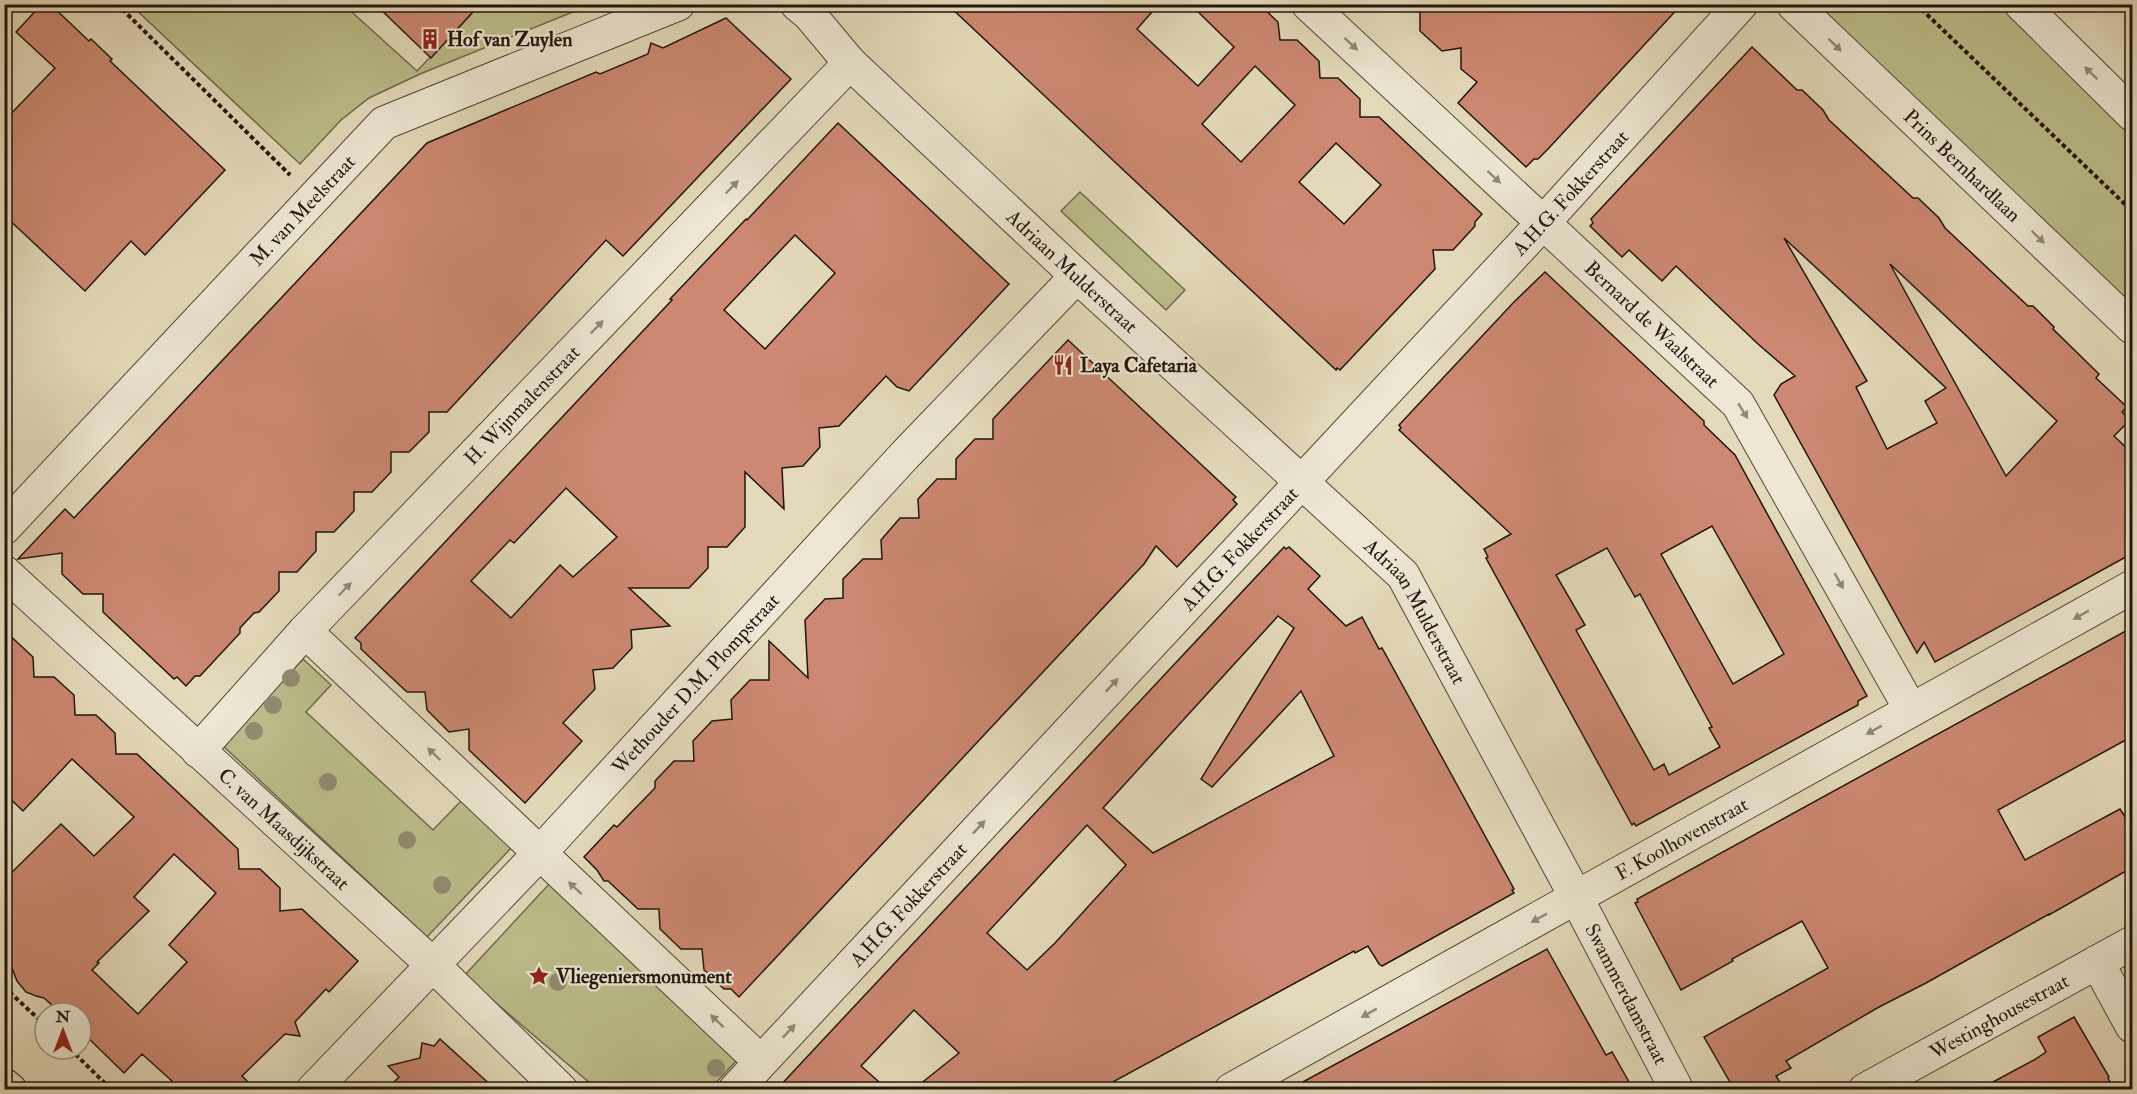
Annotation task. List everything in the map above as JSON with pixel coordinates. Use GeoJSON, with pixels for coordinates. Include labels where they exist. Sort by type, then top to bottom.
{"type":"FeatureCollection","features":[{"type":"Feature","properties":{"kind":"main road"},"geometry":{"type":"LineString","coordinates":[[4,1085],[10,1089]]}},
{"type":"Feature","properties":{"kind":"street","name":"M. van Meelstraat"},"geometry":{"type":"LineString","coordinates":[[4,528],[384,123],[678,4]]}},
{"type":"Feature","properties":{"kind":"street","name":"Adriaan Mulderstraat"},"geometry":{"type":"LineString","coordinates":[[797,4],[809,14],[850,63],[1077,276],[1403,575],[1576,897]]}},
{"type":"Feature","properties":{"kind":"street","name":"Bernard de Waalstraat"},"geometry":{"type":"LineString","coordinates":[[1308,4],[1738,404],[1911,710]]}},
{"type":"Feature","properties":{"kind":"street","name":"A.H.G. Fokkerstraat"},"geometry":{"type":"LineString","coordinates":[[735,1089],[1543,223],[1741,4]]}},
{"type":"Feature","properties":{"kind":"street","name":"Prins Bernhardlaan"},"geometry":{"type":"LineString","coordinates":[[1793,4],[2133,327]]}},
{"type":"Feature","properties":{"kind":"street"},"geometry":{"type":"LineString","coordinates":[[2021,4],[2133,114]]}},
{"type":"Feature","properties":{"kind":"street","name":"H. Wijnmalenstraat"},"geometry":{"type":"LineString","coordinates":[[198,751],[305,631],[850,63]]}},
{"type":"Feature","properties":{"kind":"street","name":"Wethouder D.M. Plompstraat"},"geometry":{"type":"LineString","coordinates":[[313,1089],[539,854],[904,456],[1077,276]]}},
{"type":"Feature","properties":{"kind":"street","name":"C. van Maasdijkstraat"},"geometry":{"type":"LineString","coordinates":[[4,572],[433,965],[561,1089]]}},
{"type":"Feature","properties":{"kind":"street","name":"F. Koolhovenstraat"},"geometry":{"type":"LineString","coordinates":[[1231,1089],[2133,586]]}},
{"type":"Feature","properties":{"kind":"street"},"geometry":{"type":"LineString","coordinates":[[305,631],[760,1061]]}},
{"type":"Feature","properties":{"kind":"street","name":"Swammerdamstraat"},"geometry":{"type":"LineString","coordinates":[[1576,897],[1677,1089]]}},
{"type":"Feature","properties":{"kind":"street","name":"Westinghousestraat"},"geometry":{"type":"LineString","coordinates":[[1865,1089],[2133,943]]}},
{"type":"Feature","properties":{"kind":"street"},"geometry":{"type":"LineString","coordinates":[[2097,962],[2133,1026]]}},
{"type":"Feature","properties":{"kind":"path"},"geometry":{"type":"LineString","coordinates":[[117,4],[313,198]]}},
{"type":"Feature","properties":{"kind":"path"},"geometry":{"type":"LineString","coordinates":[[1916,4],[2133,211]]}},
{"type":"Feature","properties":{"kind":"path"},"geometry":{"type":"LineString","coordinates":[[4,987],[33,1015]]}},
{"type":"Feature","properties":{"kind":"path"},"geometry":{"type":"LineString","coordinates":[[83,1061],[112,1089]]}},
{"type":"Feature","properties":{"kind":"green space"},"geometry":{"type":"Polygon","coordinates":[[[131,5],[344,5],[417,71],[480,5],[590,5],[420,74],[369,98],[341,120],[300,164],[131,5]]]}},
{"type":"Feature","properties":{"kind":"green space"},"geometry":{"type":"Polygon","coordinates":[[[1816,5],[2003,5],[2132,129],[2132,312],[1816,5]]]}},
{"type":"Feature","properties":{"kind":"green space"},"geometry":{"type":"Polygon","coordinates":[[[1080,192],[1185,290],[1166,310],[1061,211],[1080,192]]]}},
{"type":"Feature","properties":{"kind":"green space"},"geometry":{"type":"Polygon","coordinates":[[[303,659],[331,685],[306,712],[433,830],[461,801],[511,848],[427,937],[222,745],[303,659]]]}},
{"type":"Feature","properties":{"kind":"green space"},"geometry":{"type":"Polygon","coordinates":[[[550,883],[737,1060],[710,1089],[597,1089],[464,976],[550,883]]]}},
{"type":"Feature","properties":{"kind":"building"},"geometry":{"type":"Polygon","coordinates":[[[42,4],[50,4],[89,41],[91,39],[112,59],[110,61],[225,170],[145,255],[131,241],[85,291],[4,215],[4,121],[55,68],[16,32],[42,4]]]}},
{"type":"Feature","properties":{"kind":"building","name":"Hof van Zuylen"},"geometry":{"type":"Polygon","coordinates":[[[375,4],[480,4],[431,58],[375,4]]]}},
{"type":"Feature","properties":{"kind":"building"},"geometry":{"type":"Polygon","coordinates":[[[947,4],[1159,4],[1137,29],[1198,86],[1234,47],[1190,4],[1259,4],[1278,22],[1280,40],[1297,40],[1319,61],[1320,78],[1338,78],[1360,99],[1360,117],[1379,117],[1482,214],[1475,222],[1475,226],[1453,250],[1433,250],[1435,269],[1340,370],[1337,368],[1336,370],[947,4]],[[1255,66],[1202,124],[1241,162],[1295,105],[1255,66]],[[1336,143],[1299,182],[1344,224],[1381,185],[1336,143]]]}},
{"type":"Feature","properties":{"kind":"building"},"geometry":{"type":"Polygon","coordinates":[[[1420,4],[1682,4],[1548,149],[1526,167],[1458,103],[1477,82],[1461,69],[1461,48],[1442,51],[1420,31],[1420,4]]]}},
{"type":"Feature","properties":{"kind":"building"},"geometry":{"type":"Polygon","coordinates":[[[726,18],[791,79],[623,256],[606,240],[447,412],[429,412],[429,432],[409,452],[391,452],[391,472],[372,492],[354,492],[354,511],[334,532],[316,532],[316,551],[297,572],[279,572],[279,591],[240,628],[240,633],[200,676],[195,676],[186,686],[177,677],[174,679],[103,612],[103,594],[83,594],[62,574],[62,553],[18,559],[65,509],[74,518],[427,143],[596,72],[600,74],[648,54],[651,43],[663,48],[726,18]]]}},
{"type":"Feature","properties":{"kind":"building"},"geometry":{"type":"Polygon","coordinates":[[[1752,47],[1797,90],[1802,90],[1823,110],[1829,120],[1913,198],[1918,198],[1939,218],[1945,228],[2028,306],[2033,306],[2099,374],[2096,378],[2127,407],[2122,412],[2130,420],[2114,436],[2133,454],[2133,553],[1935,662],[1924,642],[1917,653],[1774,395],[1781,384],[1795,376],[1676,266],[1662,281],[1629,250],[1622,257],[1590,226],[1593,223],[1591,219],[1752,47]],[[1784,238],[1867,381],[1856,387],[1887,449],[1937,423],[1925,401],[1946,388],[1784,238]],[[1890,264],[2006,476],[2057,421],[1890,264]]]}},
{"type":"Feature","properties":{"kind":"building"},"geometry":{"type":"Polygon","coordinates":[[[838,123],[1009,284],[909,391],[897,387],[886,376],[839,426],[819,428],[820,447],[803,466],[782,468],[784,509],[745,472],[745,527],[727,547],[708,547],[708,568],[689,588],[629,588],[670,626],[631,630],[632,648],[613,668],[593,670],[595,689],[563,723],[582,741],[525,803],[469,750],[469,729],[449,732],[427,710],[425,692],[407,692],[361,649],[361,643],[355,638],[672,300],[670,299],[838,123]],[[795,235],[724,310],[765,349],[835,273],[795,235]],[[566,488],[514,543],[510,540],[471,581],[511,618],[560,565],[573,577],[617,537],[566,488]]]}},
{"type":"Feature","properties":{"kind":"building"},"geometry":{"type":"Polygon","coordinates":[[[1545,272],[1704,421],[1704,425],[1735,455],[1867,696],[1858,701],[1858,705],[1636,826],[1634,823],[1632,825],[1486,558],[1488,557],[1484,549],[1511,534],[1399,430],[1401,428],[1399,425],[1545,272]],[[1712,526],[1661,554],[1733,684],[1784,654],[1712,526]],[[1607,548],[1556,575],[1585,625],[1576,630],[1654,770],[1664,764],[1669,775],[1720,747],[1709,728],[1712,727],[1640,594],[1635,597],[1607,548]]]}},
{"type":"Feature","properties":{"kind":"building"},"geometry":{"type":"Polygon","coordinates":[[[1068,340],[1236,497],[1233,500],[1237,504],[1177,567],[1156,546],[1144,564],[739,997],[731,989],[724,989],[704,970],[702,949],[681,949],[660,929],[659,909],[638,909],[608,881],[604,881],[584,857],[614,825],[617,827],[655,788],[655,781],[674,761],[694,761],[693,741],[712,721],[732,719],[731,700],[750,680],[769,680],[769,641],[808,678],[805,620],[825,599],[843,598],[843,579],[863,559],[882,559],[881,540],[900,518],[919,518],[918,499],[937,479],[956,479],[956,459],[975,439],[993,439],[993,419],[1068,340]]]}},
{"type":"Feature","properties":{"kind":"building"},"geometry":{"type":"Polygon","coordinates":[[[1284,547],[1286,549],[1289,547],[1320,576],[1308,589],[1346,626],[1362,617],[1379,649],[1382,648],[1514,889],[1512,890],[1514,893],[1382,966],[1368,946],[1355,953],[1354,951],[1100,1089],[914,1089],[959,1053],[914,1010],[861,1066],[887,1089],[777,1089],[1284,547]],[[1278,616],[1103,808],[1153,853],[1334,756],[1301,691],[1212,787],[1201,779],[1294,628],[1278,616]],[[1087,825],[987,933],[1027,970],[1055,943],[1126,865],[1087,825]]]}},
{"type":"Feature","properties":{"kind":"building"},"geometry":{"type":"Polygon","coordinates":[[[2133,627],[2133,736],[1998,810],[2025,860],[2120,809],[2133,829],[2133,867],[1786,1061],[1791,1068],[1776,1076],[1784,1089],[1734,1089],[1704,1037],[1828,968],[1802,921],[1681,990],[1635,903],[1638,902],[1637,899],[2133,627]]]}},
{"type":"Feature","properties":{"kind":"building"},"geometry":{"type":"Polygon","coordinates":[[[4,630],[33,657],[34,677],[54,677],[74,695],[75,715],[96,715],[115,733],[116,754],[137,754],[238,849],[239,869],[260,869],[280,888],[280,911],[302,909],[358,961],[329,992],[326,989],[295,1022],[300,1036],[285,1034],[242,1076],[255,1089],[181,1089],[142,1054],[124,1073],[93,1043],[93,1001],[47,1001],[26,992],[17,981],[12,968],[4,960],[4,880],[61,824],[94,856],[134,817],[72,759],[23,811],[4,793],[4,630]],[[174,854],[134,897],[149,911],[97,962],[99,963],[92,970],[138,1014],[187,962],[169,945],[216,893],[174,854]]]}},
{"type":"Feature","properties":{"kind":"building"},"geometry":{"type":"Polygon","coordinates":[[[1547,949],[1606,1055],[1612,1052],[1633,1089],[1433,1089],[1429,1083],[1417,1089],[1290,1089],[1547,949]]]}},
{"type":"Feature","properties":{"kind":"building"},"geometry":{"type":"Polygon","coordinates":[[[2074,1017],[2114,1089],[1980,1089],[2046,1052],[2038,1037],[2074,1017]]]}},
{"type":"Feature","properties":{"kind":"building"},"geometry":{"type":"Polygon","coordinates":[[[440,1039],[495,1089],[387,1089],[399,1077],[388,1066],[420,1058],[422,1043],[434,1046],[440,1039]]]}},
{"type":"Feature","properties":{"kind":"place","name":"Hof van Zuylen"},"geometry":{"type":"Point","coordinates":[430,39]}},
{"type":"Feature","properties":{"kind":"place","name":"Laya Cafetaria"},"geometry":{"type":"Point","coordinates":[1063,365]}},
{"type":"Feature","properties":{"kind":"place","name":"Vliegeniersmonument"},"geometry":{"type":"Point","coordinates":[539,976]}}]}
